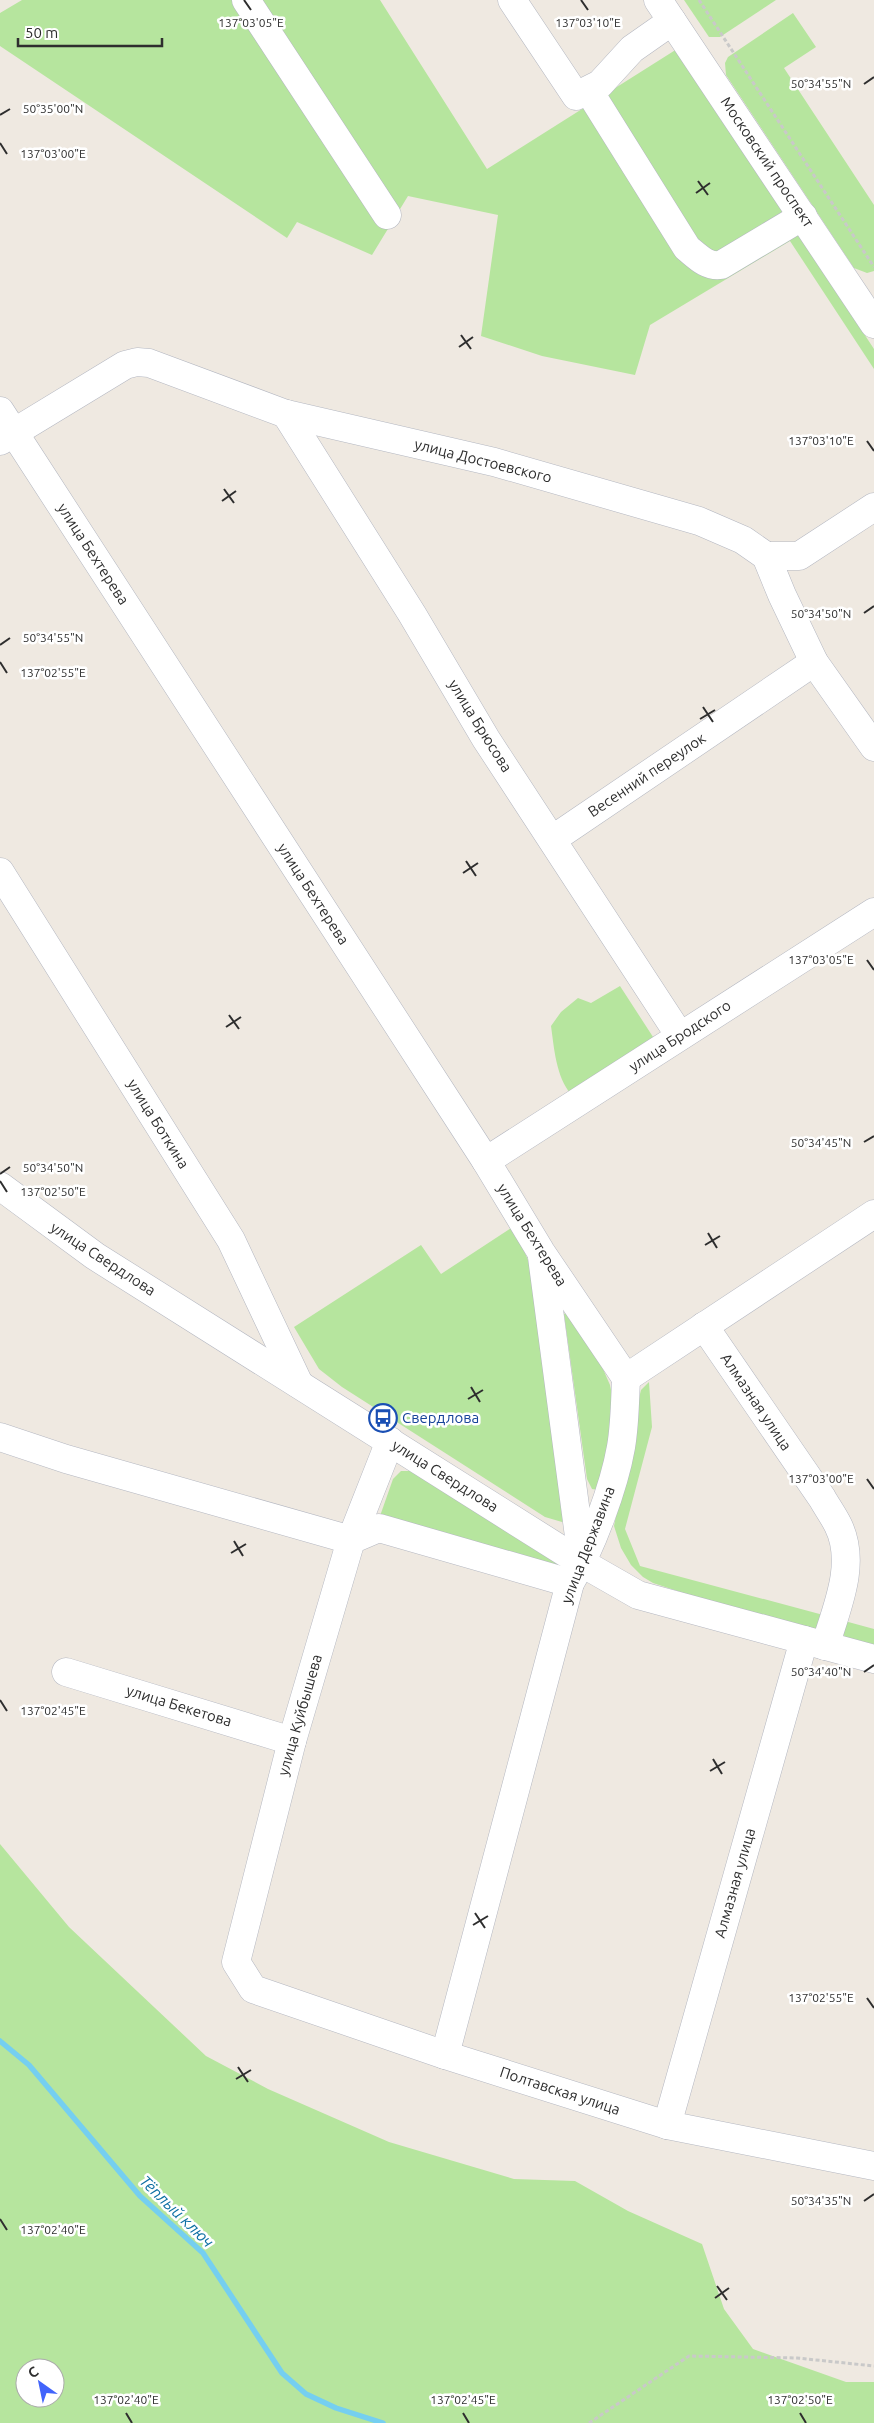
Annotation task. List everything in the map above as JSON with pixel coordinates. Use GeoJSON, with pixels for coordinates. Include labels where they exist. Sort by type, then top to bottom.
{"type":"FeatureCollection","features":[{"type":"Feature","properties":{"kind":"street"},"geometry":{"type":"LineString","coordinates":[[246,0],[387,215]]}},
{"type":"Feature","properties":{"kind":"street"},"geometry":{"type":"LineString","coordinates":[[512,0],[574,95],[579,96],[600,84],[665,11]]}},
{"type":"Feature","properties":{"kind":"street","name":"Московский проспект"},"geometry":{"type":"LineString","coordinates":[[665,11],[803,216],[864,289],[874,324]]}},
{"type":"Feature","properties":{"kind":"street"},"geometry":{"type":"LineString","coordinates":[[588,91],[687,248],[712,266],[721,265],[803,216]]}},
{"type":"Feature","properties":{"kind":"street","name":"улица Достоевского"},"geometry":{"type":"LineString","coordinates":[[5,428],[125,365],[137,362],[150,363],[286,414],[494,462],[699,521],[743,540],[766,556]]}},
{"type":"Feature","properties":{"kind":"street","name":"улица Брюсова"},"geometry":{"type":"LineString","coordinates":[[286,414],[412,614],[486,739],[553,838],[680,1036]]}},
{"type":"Feature","properties":{"kind":"street","name":"улица Бехтерева"},"geometry":{"type":"LineString","coordinates":[[5,428],[486,1161],[542,1252],[626,1378]]}},
{"type":"Feature","properties":{"kind":"street"},"geometry":{"type":"LineString","coordinates":[[874,507],[799,556],[766,556],[782,595],[814,662],[874,747]]}},
{"type":"Feature","properties":{"kind":"street","name":"Весенний переулок"},"geometry":{"type":"LineString","coordinates":[[553,838],[814,662]]}},
{"type":"Feature","properties":{"kind":"street","name":"улица Боткина"},"geometry":{"type":"LineString","coordinates":[[0,872],[231,1240],[299,1384]]}},
{"type":"Feature","properties":{"kind":"street","name":"улица Бродского"},"geometry":{"type":"LineString","coordinates":[[486,1161],[874,912]]}},
{"type":"Feature","properties":{"kind":"street","name":"улица Свердлова"},"geometry":{"type":"LineString","coordinates":[[0,1186],[95,1256],[390,1441],[576,1573],[638,1595],[874,1659]]}},
{"type":"Feature","properties":{"kind":"street"},"geometry":{"type":"LineString","coordinates":[[626,1378],[874,1214]]}},
{"type":"Feature","properties":{"kind":"street"},"geometry":{"type":"LineString","coordinates":[[0,1437],[66,1459],[351,1540],[380,1528],[576,1573],[542,1252]]}},
{"type":"Feature","properties":{"kind":"street","name":"Алмазная улица"},"geometry":{"type":"LineString","coordinates":[[667,2125],[814,1643],[843,1587],[846,1555],[839,1526],[704,1326]]}},
{"type":"Feature","properties":{"kind":"street","name":"улица Державина"},"geometry":{"type":"LineString","coordinates":[[445,2055],[576,1573],[614,1478],[621,1446],[626,1378]]}},
{"type":"Feature","properties":{"kind":"street","name":"улица Куйбышева"},"geometry":{"type":"LineString","coordinates":[[253,1989],[236,1962],[292,1741],[351,1540],[390,1441]]}},
{"type":"Feature","properties":{"kind":"street","name":"улица Бекетова"},"geometry":{"type":"LineString","coordinates":[[66,1672],[292,1741]]}},
{"type":"Feature","properties":{"kind":"street","name":"Полтавская улица"},"geometry":{"type":"LineString","coordinates":[[253,1989],[445,2055],[667,2125],[874,2166]]}},
{"type":"Feature","properties":{"kind":"path"},"geometry":{"type":"LineString","coordinates":[[699,0],[874,267]]}},
{"type":"Feature","properties":{"kind":"path"},"geometry":{"type":"LineString","coordinates":[[589,2423],[689,2356],[797,2358],[874,2366]]}},
{"type":"Feature","properties":{"kind":"green space"},"geometry":{"type":"Polygon","coordinates":[[[22,0],[380,0],[487,169],[677,49],[874,349],[874,369],[790,241],[650,325],[635,375],[542,356],[481,336],[498,215],[408,196],[372,255],[297,222],[287,238],[0,46],[0,13],[22,0]]]}},
{"type":"Feature","properties":{"kind":"green space"},"geometry":{"type":"Polygon","coordinates":[[[684,0],[776,0],[720,37],[709,37],[684,0]]]}},
{"type":"Feature","properties":{"kind":"green space"},"geometry":{"type":"Polygon","coordinates":[[[793,13],[816,47],[784,68],[874,205],[874,271],[867,273],[854,268],[726,75],[725,63],[728,57],[793,13]]]}},
{"type":"Feature","properties":{"kind":"green space"},"geometry":{"type":"Polygon","coordinates":[[[620,986],[655,1040],[571,1094],[559,1071],[551,1026],[561,1012],[578,998],[591,1003],[620,986]]]}},
{"type":"Feature","properties":{"kind":"green space"},"geometry":{"type":"Polygon","coordinates":[[[514,1226],[530,1265],[568,1518],[562,1522],[545,1517],[342,1387],[319,1369],[294,1327],[421,1245],[441,1274],[514,1226]]]}},
{"type":"Feature","properties":{"kind":"green space"},"geometry":{"type":"Polygon","coordinates":[[[570,1310],[590,1339],[610,1385],[616,1415],[598,1490],[592,1489],[587,1479],[564,1314],[570,1310]]]}},
{"type":"Feature","properties":{"kind":"green space"},"geometry":{"type":"Polygon","coordinates":[[[649,1382],[652,1427],[625,1529],[640,1566],[827,1616],[822,1629],[813,1631],[714,1603],[653,1583],[643,1577],[631,1565],[621,1548],[614,1526],[639,1398],[641,1390],[649,1382]]]}},
{"type":"Feature","properties":{"kind":"green space"},"geometry":{"type":"Polygon","coordinates":[[[401,1471],[412,1471],[562,1562],[561,1570],[380,1516],[393,1479],[401,1471]]]}},
{"type":"Feature","properties":{"kind":"green space"},"geometry":{"type":"Polygon","coordinates":[[[841,1620],[874,1629],[874,1647],[855,1642],[846,1637],[841,1628],[841,1620]]]}},
{"type":"Feature","properties":{"kind":"green space"},"geometry":{"type":"Polygon","coordinates":[[[0,1844],[69,1927],[206,2056],[268,2089],[389,2142],[514,2179],[575,2181],[628,2211],[702,2244],[724,2309],[753,2349],[846,2382],[874,2382],[874,2423],[0,2423],[0,1844]]]}},
{"type":"Feature","properties":{"kind":"waterway","name":"Тёплый ключ"},"geometry":{"type":"LineString","coordinates":[[0,2041],[29,2065],[140,2196],[203,2253],[282,2373],[306,2394],[336,2408],[383,2423]]}},
{"type":"Feature","properties":{"kind":"place","name":"Свердлова"},"geometry":{"type":"Point","coordinates":[383,1418]}}]}
